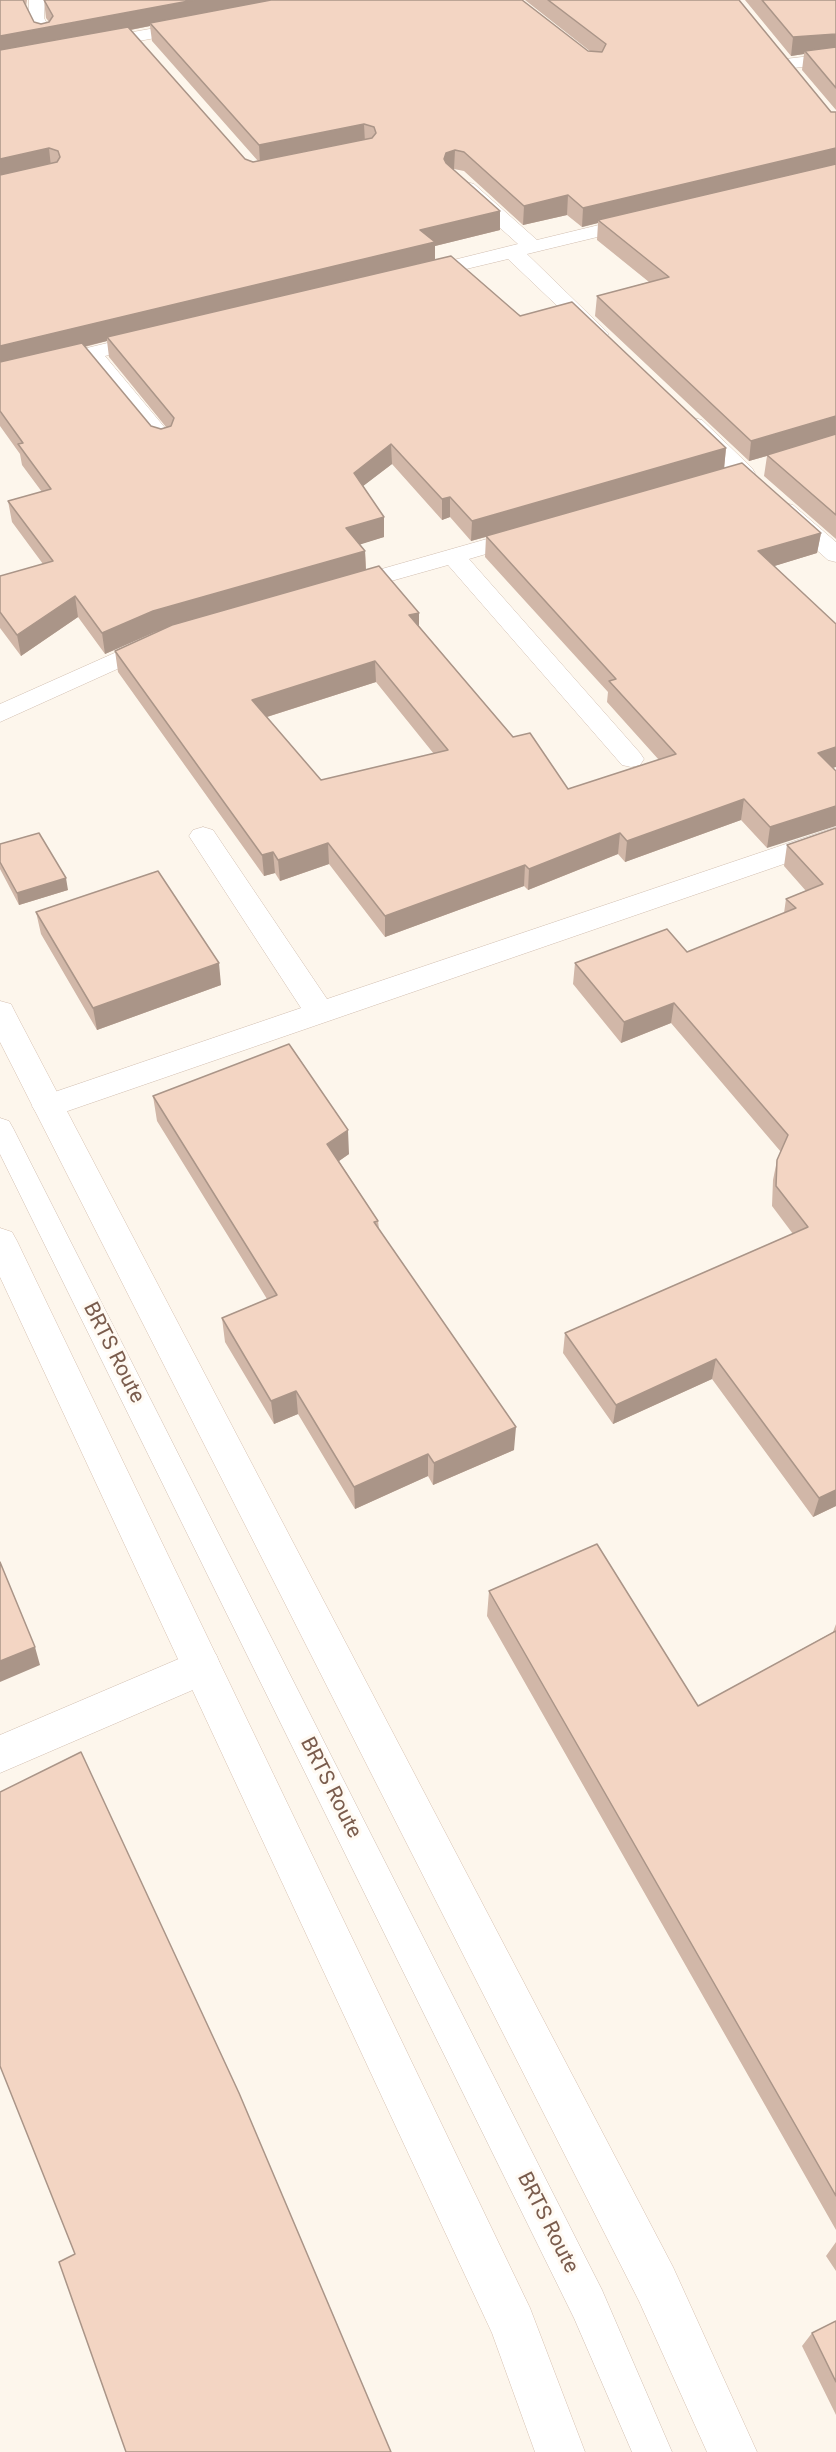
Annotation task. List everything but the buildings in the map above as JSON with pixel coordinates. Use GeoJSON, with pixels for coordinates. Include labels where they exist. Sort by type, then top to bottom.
{"type":"FeatureCollection","features":[{"type":"Feature","properties":{"kind":"street"},"geometry":{"type":"LineString","coordinates":[[37,0],[36,18],[44,35]]}},
{"type":"Feature","properties":{"kind":"street"},"geometry":{"type":"LineString","coordinates":[[80,47],[215,22]]}},
{"type":"Feature","properties":{"kind":"street"},"geometry":{"type":"LineString","coordinates":[[22,39],[66,31]]}},
{"type":"Feature","properties":{"kind":"street"},"geometry":{"type":"LineString","coordinates":[[136,37],[151,54]]}},
{"type":"Feature","properties":{"kind":"street"},"geometry":{"type":"LineString","coordinates":[[799,81],[781,59],[836,58]]}},
{"type":"Feature","properties":{"kind":"street"},"geometry":{"type":"LineString","coordinates":[[455,177],[616,350]]}},
{"type":"Feature","properties":{"kind":"street"},"geometry":{"type":"LineString","coordinates":[[399,279],[661,216]]}},
{"type":"Feature","properties":{"kind":"street"},"geometry":{"type":"LineString","coordinates":[[0,375],[171,334]]}},
{"type":"Feature","properties":{"kind":"street"},"geometry":{"type":"LineString","coordinates":[[91,353],[163,440]]}},
{"type":"Feature","properties":{"kind":"street"},"geometry":{"type":"LineString","coordinates":[[675,407],[836,555]]}},
{"type":"Feature","properties":{"kind":"street"},"geometry":{"type":"LineString","coordinates":[[320,594],[554,527]]}},
{"type":"Feature","properties":{"kind":"street"},"geometry":{"type":"LineString","coordinates":[[453,556],[631,759]]}},
{"type":"Feature","properties":{"kind":"street"},"geometry":{"type":"LineString","coordinates":[[0,714],[176,636]]}},
{"type":"Feature","properties":{"kind":"street"},"geometry":{"type":"LineString","coordinates":[[202,836],[320,1013]]}},
{"type":"Feature","properties":{"kind":"street"},"geometry":{"type":"LineString","coordinates":[[48,1106],[836,836]]}},
{"type":"Feature","properties":{"kind":"street"},"geometry":{"type":"LineString","coordinates":[[0,1012],[650,2274],[732,2452]]}},
{"type":"Feature","properties":{"kind":"street"},"geometry":{"type":"LineString","coordinates":[[0,1241],[513,2325],[560,2452]]}},
{"type":"Feature","properties":{"kind":"street"},"geometry":{"type":"LineString","coordinates":[[0,1754],[202,1667]]}},
{"type":"Feature","properties":{"kind":"lane","name":"BRTS Route"},"geometry":{"type":"LineString","coordinates":[[0,1128],[582,2293],[652,2452]]}}]}
